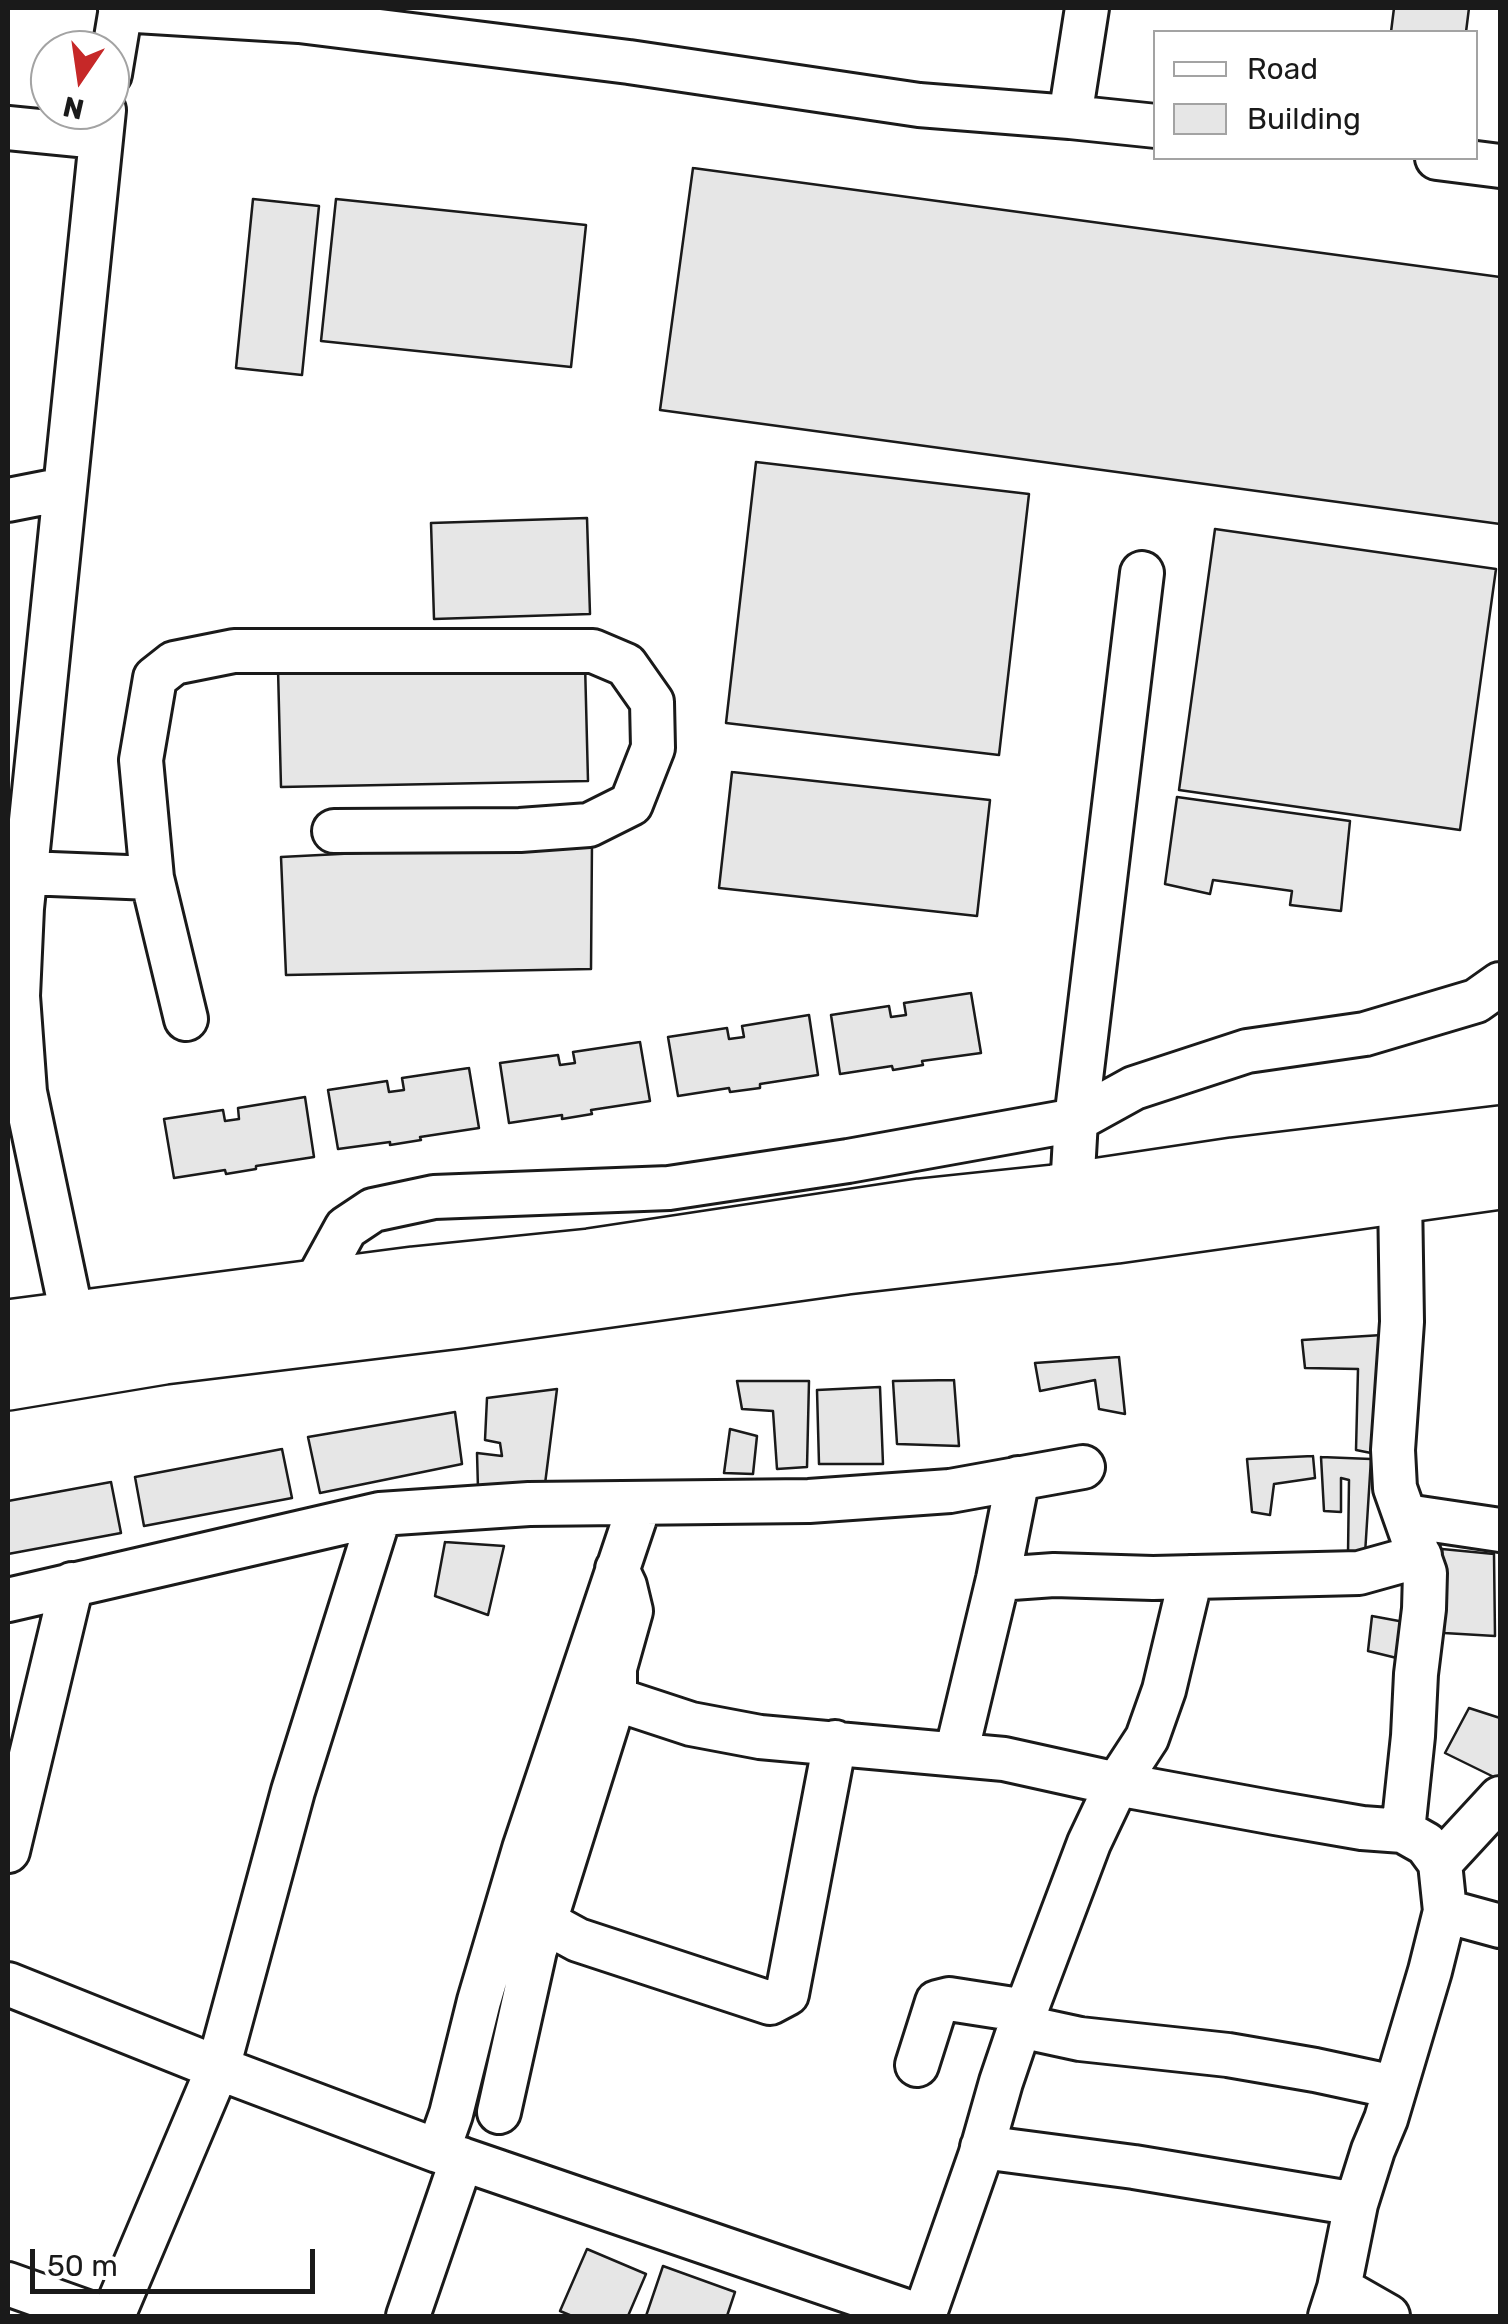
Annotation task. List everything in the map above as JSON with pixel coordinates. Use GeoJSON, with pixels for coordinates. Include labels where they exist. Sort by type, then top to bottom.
{"type":"FeatureCollection","features":[{"type":"Feature","properties":{"kind":"main road"},"geometry":{"type":"LineString","coordinates":[[8,1328],[590,1256],[922,1206],[1500,1134]]}},
{"type":"Feature","properties":{"kind":"main road"},"geometry":{"type":"LineString","coordinates":[[8,1382],[164,1356],[1500,1181]]}},
{"type":"Feature","properties":{"kind":"street"},"geometry":{"type":"LineString","coordinates":[[1070,117],[1087,8]]}},
{"type":"Feature","properties":{"kind":"street"},"geometry":{"type":"LineString","coordinates":[[121,9],[299,22],[629,62],[919,106],[1153,126]]}},
{"type":"Feature","properties":{"kind":"street"},"geometry":{"type":"LineString","coordinates":[[72,1320],[26,1092],[18,996],[26,873],[26,688],[64,489],[101,130]]}},
{"type":"Feature","properties":{"kind":"street"},"geometry":{"type":"LineString","coordinates":[[1453,160],[1500,166]]}},
{"type":"Feature","properties":{"kind":"street"},"geometry":{"type":"LineString","coordinates":[[8,500],[64,489]]}},
{"type":"Feature","properties":{"kind":"street"},"geometry":{"type":"LineString","coordinates":[[1072,1190],[1076,1120],[1142,573]]}},
{"type":"Feature","properties":{"kind":"street"},"geometry":{"type":"LineString","coordinates":[[186,1018],[152,878],[141,760],[155,678],[174,663],[234,651],[593,651],[626,665],[652,702],[653,748],[631,804],[589,825],[520,830],[334,832]]}},
{"type":"Feature","properties":{"kind":"street"},"geometry":{"type":"LineString","coordinates":[[26,873],[152,878]]}},
{"type":"Feature","properties":{"kind":"street"},"geometry":{"type":"LineString","coordinates":[[313,1288],[346,1228],[373,1210],[434,1198],[669,1188],[1076,1120],[1134,1088],[1248,1052],[1364,1034],[1476,1001],[1500,984]]}},
{"type":"Feature","properties":{"kind":"street"},"geometry":{"type":"LineString","coordinates":[[1400,1195],[1402,1322],[1393,1450],[1395,1488],[1425,1574],[1403,1831]]}},
{"type":"Feature","properties":{"kind":"street"},"geometry":{"type":"LineString","coordinates":[[8,1600],[380,1514],[528,1504],[809,1501],[950,1490],[1082,1466]]}},
{"type":"Feature","properties":{"kind":"street"},"geometry":{"type":"LineString","coordinates":[[956,1754],[1018,1478]]}},
{"type":"Feature","properties":{"kind":"street"},"geometry":{"type":"LineString","coordinates":[[408,2316],[450,2155],[451,2114],[479,2001],[524,1849],[640,1503]]}},
{"type":"Feature","properties":{"kind":"street"},"geometry":{"type":"LineString","coordinates":[[112,2316],[218,2068],[293,1791],[380,1514]]}},
{"type":"Feature","properties":{"kind":"street"},"geometry":{"type":"LineString","coordinates":[[1406,1516],[1500,1530]]}},
{"type":"Feature","properties":{"kind":"street"},"geometry":{"type":"LineString","coordinates":[[998,1579],[1054,1575],[1359,1573],[1420,1556]]}},
{"type":"Feature","properties":{"kind":"street"},"geometry":{"type":"LineString","coordinates":[[499,2112],[535,1950],[615,1699],[615,1668],[631,1611],[626,1586],[617,1570]]}},
{"type":"Feature","properties":{"kind":"street"},"geometry":{"type":"LineString","coordinates":[[8,1984],[450,2155],[923,2316],[982,2147],[1000,2082],[1089,1843],[1118,1784],[1147,1738],[1164,1690],[1191,1577]]}},
{"type":"Feature","properties":{"kind":"street"},"geometry":{"type":"LineString","coordinates":[[8,1851],[72,1584]]}},
{"type":"Feature","properties":{"kind":"street"},"geometry":{"type":"LineString","coordinates":[[615,1699],[691,1724],[760,1737],[1004,1759],[1118,1784],[1362,1828],[1403,1831],[1426,1844],[1440,1863],[1445,1911],[1386,2119],[1356,2204],[1334,2302],[1388,2316]]}},
{"type":"Feature","properties":{"kind":"street"},"geometry":{"type":"LineString","coordinates":[[545,1922],[578,1940],[770,2003],[788,1994],[835,1742]]}},
{"type":"Feature","properties":{"kind":"street"},"geometry":{"type":"LineString","coordinates":[[1440,1863],[1500,1798]]}},
{"type":"Feature","properties":{"kind":"street"},"geometry":{"type":"LineString","coordinates":[[1445,1911],[1500,1926]]}},
{"type":"Feature","properties":{"kind":"street"},"geometry":{"type":"LineString","coordinates":[[917,2065],[937,2002],[950,1999],[1023,2018],[1080,2039],[1228,2054],[1394,2087]]}},
{"type":"Feature","properties":{"kind":"street"},"geometry":{"type":"LineString","coordinates":[[982,2147],[1134,2167],[1356,2204]]}},
{"type":"Feature","properties":{"kind":"street"},"geometry":{"type":"LineString","coordinates":[[8,2284],[98,2316]]}},
{"type":"Feature","properties":{"kind":"building"},"geometry":{"type":"Polygon","coordinates":[[[1394,8],[1469,8],[1466,30],[1391,30],[1394,8]]]}},
{"type":"Feature","properties":{"kind":"building"},"geometry":{"type":"Polygon","coordinates":[[[693,168],[1500,277],[1500,524],[660,410],[693,168]]]}},
{"type":"Feature","properties":{"kind":"building"},"geometry":{"type":"Polygon","coordinates":[[[253,199],[319,206],[302,375],[236,368],[253,199]]]}},
{"type":"Feature","properties":{"kind":"building"},"geometry":{"type":"Polygon","coordinates":[[[336,199],[586,225],[571,367],[321,341],[336,199]]]}},
{"type":"Feature","properties":{"kind":"building"},"geometry":{"type":"Polygon","coordinates":[[[756,462],[1029,494],[999,755],[726,723],[756,462]]]}},
{"type":"Feature","properties":{"kind":"building"},"geometry":{"type":"Polygon","coordinates":[[[587,518],[590,614],[434,619],[431,523],[587,518]]]}},
{"type":"Feature","properties":{"kind":"building"},"geometry":{"type":"Polygon","coordinates":[[[1215,529],[1496,569],[1460,830],[1179,790],[1215,529]]]}},
{"type":"Feature","properties":{"kind":"building"},"geometry":{"type":"Polygon","coordinates":[[[585,663],[588,781],[281,787],[278,669],[585,663]]]}},
{"type":"Feature","properties":{"kind":"building"},"geometry":{"type":"Polygon","coordinates":[[[732,772],[990,800],[977,916],[719,888],[732,772]]]}},
{"type":"Feature","properties":{"kind":"building"},"geometry":{"type":"Polygon","coordinates":[[[1177,797],[1350,821],[1341,911],[1290,905],[1292,891],[1213,880],[1210,894],[1165,884],[1177,797]]]}},
{"type":"Feature","properties":{"kind":"building"},"geometry":{"type":"Polygon","coordinates":[[[592,841],[591,969],[286,975],[281,857],[592,841]]]}},
{"type":"Feature","properties":{"kind":"building"},"geometry":{"type":"Polygon","coordinates":[[[971,993],[981,1053],[922,1061],[923,1065],[893,1070],[892,1066],[840,1074],[831,1015],[889,1006],[891,1017],[906,1015],[904,1003],[971,993]]]}},
{"type":"Feature","properties":{"kind":"building"},"geometry":{"type":"Polygon","coordinates":[[[809,1015],[818,1075],[760,1084],[760,1088],[730,1092],[729,1088],[678,1096],[668,1037],[727,1028],[729,1039],[744,1037],[742,1026],[809,1015]]]}},
{"type":"Feature","properties":{"kind":"building"},"geometry":{"type":"Polygon","coordinates":[[[640,1042],[650,1101],[591,1110],[592,1114],[562,1119],[562,1115],[509,1123],[500,1063],[558,1055],[560,1065],[575,1063],[573,1052],[640,1042]]]}},
{"type":"Feature","properties":{"kind":"building"},"geometry":{"type":"Polygon","coordinates":[[[469,1068],[479,1128],[390,1145],[338,1149],[328,1090],[387,1081],[389,1092],[404,1090],[402,1078],[469,1068]]]}},
{"type":"Feature","properties":{"kind":"building"},"geometry":{"type":"Polygon","coordinates":[[[305,1097],[314,1157],[226,1174],[225,1170],[174,1178],[164,1119],[223,1110],[225,1121],[239,1119],[238,1108],[305,1097]]]}},
{"type":"Feature","properties":{"kind":"building"},"geometry":{"type":"Polygon","coordinates":[[[1382,1335],[1371,1453],[1356,1450],[1358,1369],[1305,1368],[1302,1340],[1382,1335]]]}},
{"type":"Feature","properties":{"kind":"building"},"geometry":{"type":"Polygon","coordinates":[[[1119,1357],[1125,1414],[1099,1409],[1095,1380],[1040,1391],[1035,1363],[1119,1357]]]}},
{"type":"Feature","properties":{"kind":"building"},"geometry":{"type":"Polygon","coordinates":[[[954,1380],[959,1446],[897,1444],[893,1381],[954,1380]]]}},
{"type":"Feature","properties":{"kind":"building"},"geometry":{"type":"Polygon","coordinates":[[[737,1381],[809,1381],[807,1467],[777,1469],[773,1411],[742,1409],[737,1381]]]}},
{"type":"Feature","properties":{"kind":"building"},"geometry":{"type":"Polygon","coordinates":[[[880,1387],[883,1464],[819,1464],[817,1390],[880,1387]]]}},
{"type":"Feature","properties":{"kind":"building"},"geometry":{"type":"Polygon","coordinates":[[[557,1389],[545,1484],[478,1489],[477,1453],[502,1456],[500,1443],[485,1440],[487,1398],[557,1389]]]}},
{"type":"Feature","properties":{"kind":"building"},"geometry":{"type":"Polygon","coordinates":[[[455,1412],[462,1464],[320,1493],[308,1437],[455,1412]]]}},
{"type":"Feature","properties":{"kind":"building"},"geometry":{"type":"Polygon","coordinates":[[[730,1429],[757,1436],[753,1474],[724,1473],[730,1429]]]}},
{"type":"Feature","properties":{"kind":"building"},"geometry":{"type":"Polygon","coordinates":[[[282,1449],[292,1498],[144,1526],[135,1477],[282,1449]]]}},
{"type":"Feature","properties":{"kind":"building"},"geometry":{"type":"Polygon","coordinates":[[[1313,1456],[1315,1478],[1274,1484],[1270,1515],[1252,1512],[1247,1459],[1313,1456]]]}},
{"type":"Feature","properties":{"kind":"building"},"geometry":{"type":"Polygon","coordinates":[[[1321,1457],[1371,1459],[1365,1554],[1348,1554],[1349,1480],[1341,1478],[1341,1512],[1324,1511],[1321,1457]]]}},
{"type":"Feature","properties":{"kind":"building"},"geometry":{"type":"Polygon","coordinates":[[[111,1482],[121,1533],[8,1554],[8,1501],[111,1482]]]}},
{"type":"Feature","properties":{"kind":"building"},"geometry":{"type":"Polygon","coordinates":[[[445,1542],[504,1546],[488,1615],[435,1596],[445,1542]]]}},
{"type":"Feature","properties":{"kind":"building"},"geometry":{"type":"Polygon","coordinates":[[[1442,1549],[1494,1554],[1495,1636],[1444,1633],[1442,1549]]]}},
{"type":"Feature","properties":{"kind":"building"},"geometry":{"type":"Polygon","coordinates":[[[1372,1616],[1415,1624],[1405,1660],[1368,1651],[1372,1616]]]}},
{"type":"Feature","properties":{"kind":"building"},"geometry":{"type":"Polygon","coordinates":[[[1469,1708],[1500,1718],[1500,1780],[1445,1753],[1469,1708]]]}},
{"type":"Feature","properties":{"kind":"building"},"geometry":{"type":"Polygon","coordinates":[[[587,2249],[646,2274],[628,2316],[572,2316],[560,2311],[587,2249]]]}},
{"type":"Feature","properties":{"kind":"building"},"geometry":{"type":"Polygon","coordinates":[[[663,2266],[735,2292],[727,2316],[646,2316],[663,2266]]]}}]}
